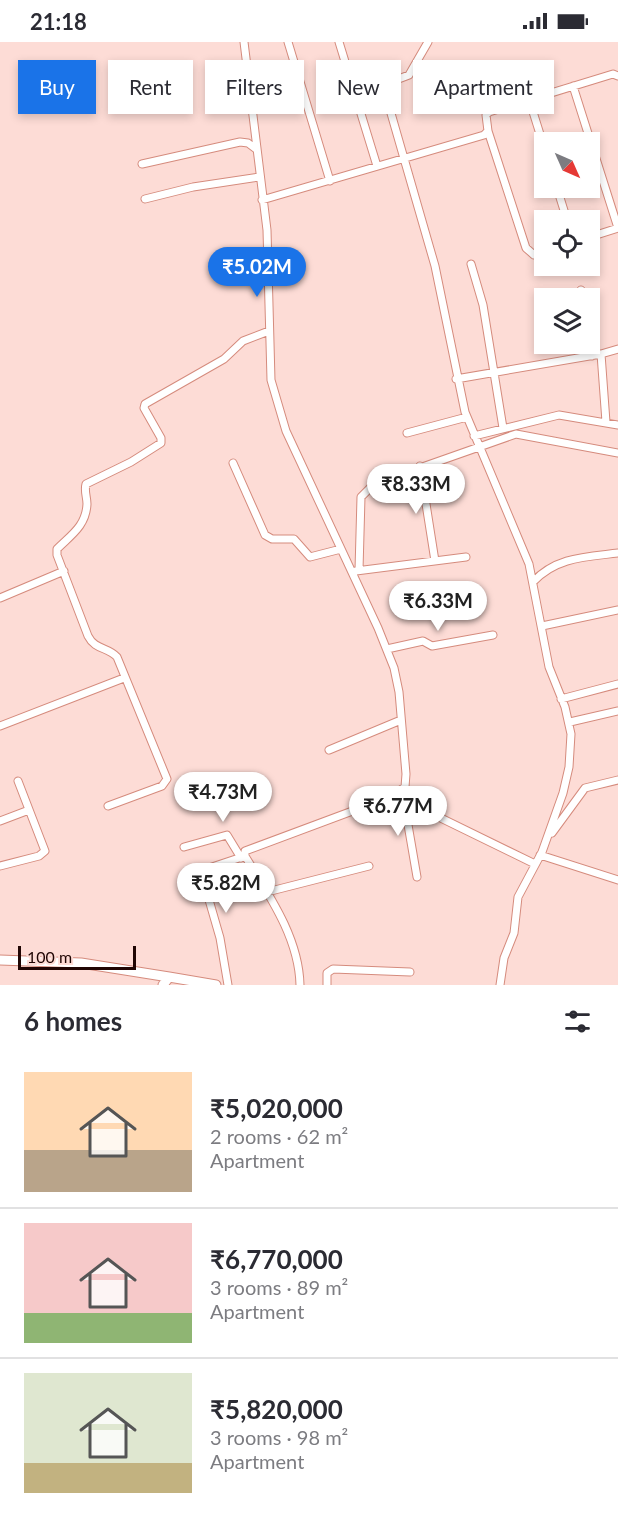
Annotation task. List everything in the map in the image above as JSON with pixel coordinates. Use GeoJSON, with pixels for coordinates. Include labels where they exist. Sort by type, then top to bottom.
{"type":"FeatureCollection","features":[{"type":"Feature","properties":{"kind":"main road"},"geometry":{"type":"LineString","coordinates":[[0,960],[81,963],[166,981],[216,985]]}},
{"type":"Feature","properties":{"kind":"street"},"geometry":{"type":"LineString","coordinates":[[244,42],[269,262],[271,380],[277,406],[341,549],[355,571]]}},
{"type":"Feature","properties":{"kind":"street"},"geometry":{"type":"LineString","coordinates":[[288,42],[330,181]]}},
{"type":"Feature","properties":{"kind":"street"},"geometry":{"type":"LineString","coordinates":[[339,42],[377,166]]}},
{"type":"Feature","properties":{"kind":"street"},"geometry":{"type":"LineString","coordinates":[[428,42],[408,75],[388,83],[384,89],[406,158],[435,266],[456,379],[467,417],[522,547],[533,582],[549,668],[570,722],[569,767],[547,839],[518,897],[514,933],[504,958],[500,985]]}},
{"type":"Feature","properties":{"kind":"street"},"geometry":{"type":"LineString","coordinates":[[554,92],[612,74],[618,76]]}},
{"type":"Feature","properties":{"kind":"street"},"geometry":{"type":"LineString","coordinates":[[573,86],[618,228],[600,234]]}},
{"type":"Feature","properties":{"kind":"street"},"geometry":{"type":"LineString","coordinates":[[487,114],[488,131],[526,248],[534,255]]}},
{"type":"Feature","properties":{"kind":"street"},"geometry":{"type":"LineString","coordinates":[[534,114],[540,132]]}},
{"type":"Feature","properties":{"kind":"street"},"geometry":{"type":"LineString","coordinates":[[262,200],[484,135],[488,131]]}},
{"type":"Feature","properties":{"kind":"street"},"geometry":{"type":"LineString","coordinates":[[142,164],[240,142],[248,143],[256,149]]}},
{"type":"Feature","properties":{"kind":"street"},"geometry":{"type":"LineString","coordinates":[[145,199],[193,186],[259,177]]}},
{"type":"Feature","properties":{"kind":"street"},"geometry":{"type":"LineString","coordinates":[[471,264],[483,305],[492,373],[503,428]]}},
{"type":"Feature","properties":{"kind":"street"},"geometry":{"type":"LineString","coordinates":[[108,806],[162,786],[168,779],[115,654],[91,642],[57,551],[75,534],[82,521],[87,506],[86,484],[131,462],[160,443],[161,438],[144,408],[145,404],[224,359],[243,341],[269,331]]}},
{"type":"Feature","properties":{"kind":"street"},"geometry":{"type":"LineString","coordinates":[[456,379],[592,356],[618,349]]}},
{"type":"Feature","properties":{"kind":"street"},"geometry":{"type":"LineString","coordinates":[[601,354],[606,422]]}},
{"type":"Feature","properties":{"kind":"street"},"geometry":{"type":"LineString","coordinates":[[228,985],[220,938],[203,879],[206,872],[212,867],[243,857],[248,848],[372,805],[405,787],[406,774],[397,679],[387,649],[358,587],[355,571],[359,505],[363,492],[374,484],[420,466],[503,428],[560,415],[618,425]]}},
{"type":"Feature","properties":{"kind":"street"},"geometry":{"type":"LineString","coordinates":[[407,433],[467,417]]}},
{"type":"Feature","properties":{"kind":"street"},"geometry":{"type":"LineString","coordinates":[[476,441],[524,434],[618,453]]}},
{"type":"Feature","properties":{"kind":"street"},"geometry":{"type":"LineString","coordinates":[[234,463],[265,535],[269,538],[294,539],[310,557],[341,549]]}},
{"type":"Feature","properties":{"kind":"street"},"geometry":{"type":"LineString","coordinates":[[420,466],[435,561]]}},
{"type":"Feature","properties":{"kind":"street"},"geometry":{"type":"LineString","coordinates":[[533,582],[544,569],[554,564],[618,553]]}},
{"type":"Feature","properties":{"kind":"street"},"geometry":{"type":"LineString","coordinates":[[355,571],[466,557]]}},
{"type":"Feature","properties":{"kind":"street"},"geometry":{"type":"LineString","coordinates":[[0,598],[63,572]]}},
{"type":"Feature","properties":{"kind":"street"},"geometry":{"type":"LineString","coordinates":[[542,626],[618,610]]}},
{"type":"Feature","properties":{"kind":"street"},"geometry":{"type":"LineString","coordinates":[[387,649],[423,641],[432,646],[493,635]]}},
{"type":"Feature","properties":{"kind":"street"},"geometry":{"type":"LineString","coordinates":[[0,726],[124,678]]}},
{"type":"Feature","properties":{"kind":"street"},"geometry":{"type":"LineString","coordinates":[[561,699],[618,684]]}},
{"type":"Feature","properties":{"kind":"street"},"geometry":{"type":"LineString","coordinates":[[570,722],[618,711]]}},
{"type":"Feature","properties":{"kind":"street"},"geometry":{"type":"LineString","coordinates":[[329,750],[401,720]]}},
{"type":"Feature","properties":{"kind":"street"},"geometry":{"type":"LineString","coordinates":[[547,839],[585,788],[618,780]]}},
{"type":"Feature","properties":{"kind":"street"},"geometry":{"type":"LineString","coordinates":[[0,866],[39,856],[45,851],[18,781]]}},
{"type":"Feature","properties":{"kind":"street"},"geometry":{"type":"LineString","coordinates":[[402,790],[406,801],[417,877]]}},
{"type":"Feature","properties":{"kind":"street"},"geometry":{"type":"LineString","coordinates":[[406,801],[536,864]]}},
{"type":"Feature","properties":{"kind":"street"},"geometry":{"type":"LineString","coordinates":[[0,821],[29,810]]}},
{"type":"Feature","properties":{"kind":"street"},"geometry":{"type":"LineString","coordinates":[[184,847],[227,835],[267,892],[293,948],[300,985]]}},
{"type":"Feature","properties":{"kind":"street"},"geometry":{"type":"LineString","coordinates":[[540,855],[618,880]]}},
{"type":"Feature","properties":{"kind":"street"},"geometry":{"type":"LineString","coordinates":[[267,892],[369,866]]}},
{"type":"Feature","properties":{"kind":"street"},"geometry":{"type":"LineString","coordinates":[[327,985],[327,973],[333,969],[410,972]]}}]}
